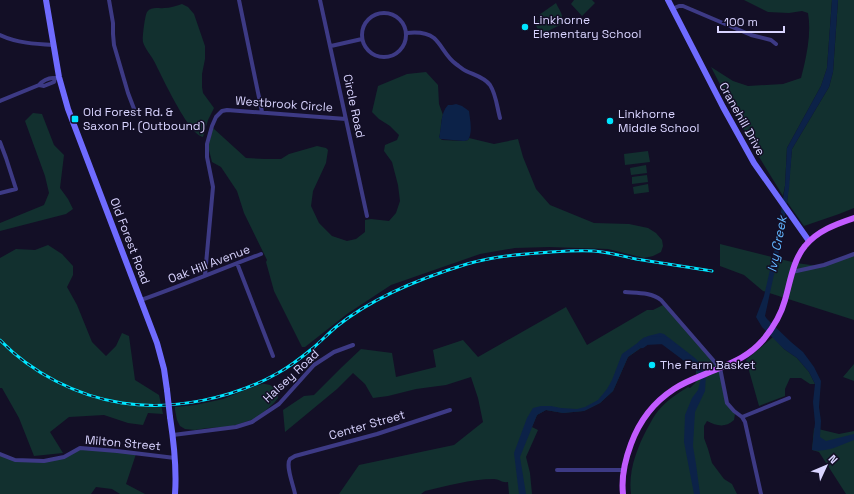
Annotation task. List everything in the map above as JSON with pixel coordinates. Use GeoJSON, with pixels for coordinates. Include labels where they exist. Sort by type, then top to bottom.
{"type":"FeatureCollection","features":[{"type":"Feature","properties":{"kind":"main road","name":"Old Forest Road"},"geometry":{"type":"LineString","coordinates":[[46,0],[54,45],[57,78],[157,343],[162,361],[173,435],[176,478],[175,494]]}},
{"type":"Feature","properties":{"kind":"main road","name":"Cranehill Drive"},"geometry":{"type":"LineString","coordinates":[[668,0],[723,107],[760,173],[810,241]]}},
{"type":"Feature","properties":{"kind":"main road"},"geometry":{"type":"LineString","coordinates":[[623,494],[622,488],[627,455],[640,424],[654,406],[674,389],[737,361],[750,353],[765,338],[781,314],[792,272],[804,246],[829,227],[854,218]]}},
{"type":"Feature","properties":{"kind":"street"},"geometry":{"type":"LineString","coordinates":[[109,0],[114,23],[114,45],[128,93],[136,114]]}},
{"type":"Feature","properties":{"kind":"street"},"geometry":{"type":"LineString","coordinates":[[239,0],[262,112]]}},
{"type":"Feature","properties":{"kind":"street","name":"Circle Road"},"geometry":{"type":"LineString","coordinates":[[320,0],[367,216]]}},
{"type":"Feature","properties":{"kind":"street"},"geometry":{"type":"LineString","coordinates":[[672,9],[683,6],[752,35],[771,40],[776,44]]}},
{"type":"Feature","properties":{"kind":"street"},"geometry":{"type":"LineString","coordinates":[[382,12],[394,15],[400,19],[404,24],[407,33],[406,39],[401,48],[396,54],[389,57],[375,56],[369,52],[364,46],[361,33],[366,21],[370,17],[382,12]]}},
{"type":"Feature","properties":{"kind":"street"},"geometry":{"type":"LineString","coordinates":[[407,33],[424,33],[433,38],[454,63],[465,71],[478,76],[488,83],[493,90],[500,118]]}},
{"type":"Feature","properties":{"kind":"street"},"geometry":{"type":"LineString","coordinates":[[0,35],[25,42],[54,45]]}},
{"type":"Feature","properties":{"kind":"street"},"geometry":{"type":"LineString","coordinates":[[331,46],[362,39]]}},
{"type":"Feature","properties":{"kind":"street"},"geometry":{"type":"LineString","coordinates":[[0,101],[39,85],[44,86],[54,82],[57,78]]}},
{"type":"Feature","properties":{"kind":"street","name":"Westbrook Circle"},"geometry":{"type":"LineString","coordinates":[[205,275],[213,187],[207,156],[207,144],[216,117],[222,111],[227,110],[346,119]]}},
{"type":"Feature","properties":{"kind":"street"},"geometry":{"type":"LineString","coordinates":[[0,142],[16,189],[0,193]]}},
{"type":"Feature","properties":{"kind":"street","name":"Oak Hill Avenue"},"geometry":{"type":"LineString","coordinates":[[141,300],[261,254]]}},
{"type":"Feature","properties":{"kind":"street"},"geometry":{"type":"LineString","coordinates":[[792,272],[824,265],[854,254]]}},
{"type":"Feature","properties":{"kind":"street"},"geometry":{"type":"LineString","coordinates":[[237,263],[273,356]]}},
{"type":"Feature","properties":{"kind":"street"},"geometry":{"type":"LineString","coordinates":[[624,292],[644,293],[657,297],[661,300],[718,369],[727,403],[734,411],[742,416],[745,422],[761,494]]}},
{"type":"Feature","properties":{"kind":"street","name":"Halsey Road"},"geometry":{"type":"LineString","coordinates":[[173,435],[236,427],[252,422],[279,404],[314,365],[334,352],[353,345]]}},
{"type":"Feature","properties":{"kind":"street"},"geometry":{"type":"LineString","coordinates":[[742,416],[789,398]]}},
{"type":"Feature","properties":{"kind":"street","name":"Center Street"},"geometry":{"type":"LineString","coordinates":[[296,494],[288,469],[290,459],[295,456],[377,434],[450,410]]}},
{"type":"Feature","properties":{"kind":"street","name":"Milton Street"},"geometry":{"type":"LineString","coordinates":[[1,453],[15,460],[44,461],[64,457],[80,448],[175,458]]}},
{"type":"Feature","properties":{"kind":"street"},"geometry":{"type":"LineString","coordinates":[[557,470],[624,470]]}},
{"type":"Feature","properties":{"kind":"green space"},"geometry":{"type":"Polygon","coordinates":[[[574,0],[592,0],[595,3],[582,16],[571,4],[574,0]]]}},
{"type":"Feature","properties":{"kind":"green space"},"geometry":{"type":"Polygon","coordinates":[[[744,0],[832,0],[827,68],[821,86],[787,148],[783,196],[750,142],[711,67],[733,81],[748,86],[783,84],[801,78],[809,40],[808,13],[802,11],[789,13],[768,12],[744,0]]]}},
{"type":"Feature","properties":{"kind":"green space"},"geometry":{"type":"Polygon","coordinates":[[[838,0],[854,0],[854,208],[804,226],[787,202],[792,149],[829,87],[833,72],[838,0]]]}},
{"type":"Feature","properties":{"kind":"green space"},"geometry":{"type":"Polygon","coordinates":[[[556,3],[562,16],[560,25],[540,35],[535,23],[541,18],[539,15],[556,3]]]}},
{"type":"Feature","properties":{"kind":"green space"},"geometry":{"type":"Polygon","coordinates":[[[182,4],[188,7],[194,14],[205,46],[202,87],[203,93],[214,108],[208,120],[203,137],[190,126],[183,116],[143,42],[145,18],[149,10],[153,8],[168,8],[182,4]]]}},
{"type":"Feature","properties":{"kind":"green space"},"geometry":{"type":"Polygon","coordinates":[[[426,72],[438,85],[439,104],[443,115],[439,137],[442,140],[464,141],[468,140],[469,138],[494,144],[518,139],[523,157],[536,189],[550,205],[594,223],[629,224],[648,228],[656,233],[662,240],[663,246],[661,252],[644,258],[608,249],[549,247],[515,248],[480,254],[391,285],[347,314],[305,347],[302,347],[274,291],[266,262],[267,260],[244,213],[237,191],[221,167],[212,162],[208,146],[213,128],[246,158],[281,159],[289,154],[317,146],[326,148],[328,150],[326,163],[313,191],[311,206],[319,223],[332,236],[347,241],[356,239],[365,232],[365,220],[371,219],[389,221],[396,213],[400,201],[398,185],[392,162],[384,151],[385,145],[397,140],[399,135],[372,112],[378,86],[407,74],[426,72]]]}},
{"type":"Feature","properties":{"kind":"green space"},"geometry":{"type":"Polygon","coordinates":[[[33,113],[42,114],[54,145],[64,155],[60,188],[73,209],[66,214],[0,231],[0,223],[44,205],[49,193],[45,176],[25,121],[33,113]]]}},
{"type":"Feature","properties":{"kind":"green space"},"geometry":{"type":"Polygon","coordinates":[[[648,151],[650,162],[625,165],[624,154],[648,151]]]}},
{"type":"Feature","properties":{"kind":"green space"},"geometry":{"type":"Polygon","coordinates":[[[646,165],[647,173],[631,175],[630,168],[646,165]]]}},
{"type":"Feature","properties":{"kind":"green space"},"geometry":{"type":"Polygon","coordinates":[[[647,175],[648,182],[632,184],[632,177],[647,175]]]}},
{"type":"Feature","properties":{"kind":"green space"},"geometry":{"type":"Polygon","coordinates":[[[648,184],[649,192],[634,194],[633,187],[648,184]]]}},
{"type":"Feature","properties":{"kind":"green space"},"geometry":{"type":"Polygon","coordinates":[[[720,244],[796,263],[818,266],[854,254],[854,320],[763,291],[744,275],[720,266],[720,244]]]}},
{"type":"Feature","properties":{"kind":"green space"},"geometry":{"type":"Polygon","coordinates":[[[48,245],[62,254],[73,266],[73,275],[67,287],[77,305],[92,342],[106,356],[116,346],[122,333],[129,336],[135,380],[159,395],[163,414],[148,413],[143,425],[128,423],[104,415],[69,417],[50,432],[63,453],[34,456],[19,418],[2,388],[0,388],[0,258],[16,249],[35,250],[48,245]]]}},
{"type":"Feature","properties":{"kind":"green space"},"geometry":{"type":"Polygon","coordinates":[[[665,304],[720,368],[727,403],[735,414],[734,420],[731,423],[724,425],[714,424],[707,421],[704,426],[704,438],[712,463],[724,479],[732,484],[737,494],[631,494],[630,485],[634,460],[653,418],[662,407],[678,393],[688,387],[690,388],[696,382],[696,370],[689,360],[663,340],[651,341],[628,357],[613,391],[600,403],[584,411],[563,413],[546,410],[537,415],[532,427],[538,430],[526,457],[530,473],[532,494],[509,494],[508,482],[494,479],[459,483],[425,491],[421,494],[339,494],[359,465],[454,445],[483,422],[478,398],[471,377],[446,385],[416,389],[373,398],[365,384],[353,373],[337,389],[285,432],[283,410],[304,396],[314,395],[361,349],[392,353],[396,377],[436,367],[433,350],[463,340],[478,357],[566,307],[587,345],[647,310],[653,310],[665,304]]]}},
{"type":"Feature","properties":{"kind":"green space"},"geometry":{"type":"Polygon","coordinates":[[[773,337],[784,349],[797,358],[809,372],[815,384],[810,384],[801,378],[790,378],[785,389],[785,396],[759,406],[746,360],[773,337]]]}},
{"type":"Feature","properties":{"kind":"green space"},"geometry":{"type":"Polygon","coordinates":[[[854,364],[854,381],[843,377],[854,364]]]}},
{"type":"Feature","properties":{"kind":"green space"},"geometry":{"type":"Polygon","coordinates":[[[262,384],[268,384],[274,388],[278,398],[257,418],[230,427],[195,430],[185,429],[180,426],[177,420],[175,407],[195,405],[223,399],[262,384]]]}},
{"type":"Feature","properties":{"kind":"green space"},"geometry":{"type":"Polygon","coordinates":[[[814,428],[839,434],[854,431],[854,494],[846,494],[819,452],[812,450],[814,428]]]}},
{"type":"Feature","properties":{"kind":"green space"},"geometry":{"type":"Polygon","coordinates":[[[80,448],[136,454],[126,484],[145,494],[120,494],[112,489],[96,487],[91,494],[0,494],[0,454],[15,460],[44,461],[64,457],[80,448]]]}},
{"type":"Feature","properties":{"kind":"water","name":"Ivy Creek"},"geometry":{"type":"Polygon","coordinates":[[[832,0],[838,0],[833,72],[829,87],[792,149],[789,188],[781,242],[765,316],[803,352],[814,367],[821,381],[819,407],[821,421],[820,437],[826,441],[854,434],[854,440],[833,448],[818,451],[812,450],[815,423],[813,402],[815,384],[809,372],[797,358],[784,349],[762,327],[756,317],[764,296],[776,244],[785,186],[787,148],[821,86],[827,68],[832,0]]]}},
{"type":"Feature","properties":{"kind":"water"},"geometry":{"type":"Polygon","coordinates":[[[456,104],[469,111],[471,126],[470,137],[468,140],[464,141],[441,139],[439,138],[445,108],[448,105],[456,104]]]}},
{"type":"Feature","properties":{"kind":"water"},"geometry":{"type":"Polygon","coordinates":[[[660,333],[664,334],[695,358],[701,364],[706,375],[705,391],[695,412],[693,446],[700,494],[694,494],[684,442],[685,415],[692,398],[698,390],[701,378],[691,363],[681,352],[661,339],[653,339],[628,357],[613,391],[600,403],[584,411],[563,413],[546,410],[537,415],[520,457],[526,494],[519,494],[514,453],[527,418],[533,408],[551,406],[577,409],[585,407],[598,400],[612,380],[622,354],[648,336],[660,333]]]}},
{"type":"Feature","properties":{"kind":"waterway"},"geometry":{"type":"LineString","coordinates":[[642,344],[646,341],[663,340],[691,361],[694,365]]}},
{"type":"Feature","properties":{"kind":"railway"},"geometry":{"type":"LineString","coordinates":[[0,340],[26,363],[41,373],[72,389],[88,395],[105,400],[142,405],[182,404],[223,396],[261,382],[292,364],[350,316],[366,306],[415,282],[478,261],[498,257],[562,251],[589,251],[604,252],[636,259],[712,271]]}},
{"type":"Feature","properties":{"kind":"place","name":"Linkhorne Elementary School"},"geometry":{"type":"Point","coordinates":[525,27]}},
{"type":"Feature","properties":{"kind":"place","name":"Old Forest Rd. & Saxon Pl. (Outbound)"},"geometry":{"type":"Point","coordinates":[75,119]}},
{"type":"Feature","properties":{"kind":"place","name":"Linkhorne Middle School"},"geometry":{"type":"Point","coordinates":[610,121]}},
{"type":"Feature","properties":{"kind":"place","name":"The Farm Basket"},"geometry":{"type":"Point","coordinates":[652,365]}}]}
